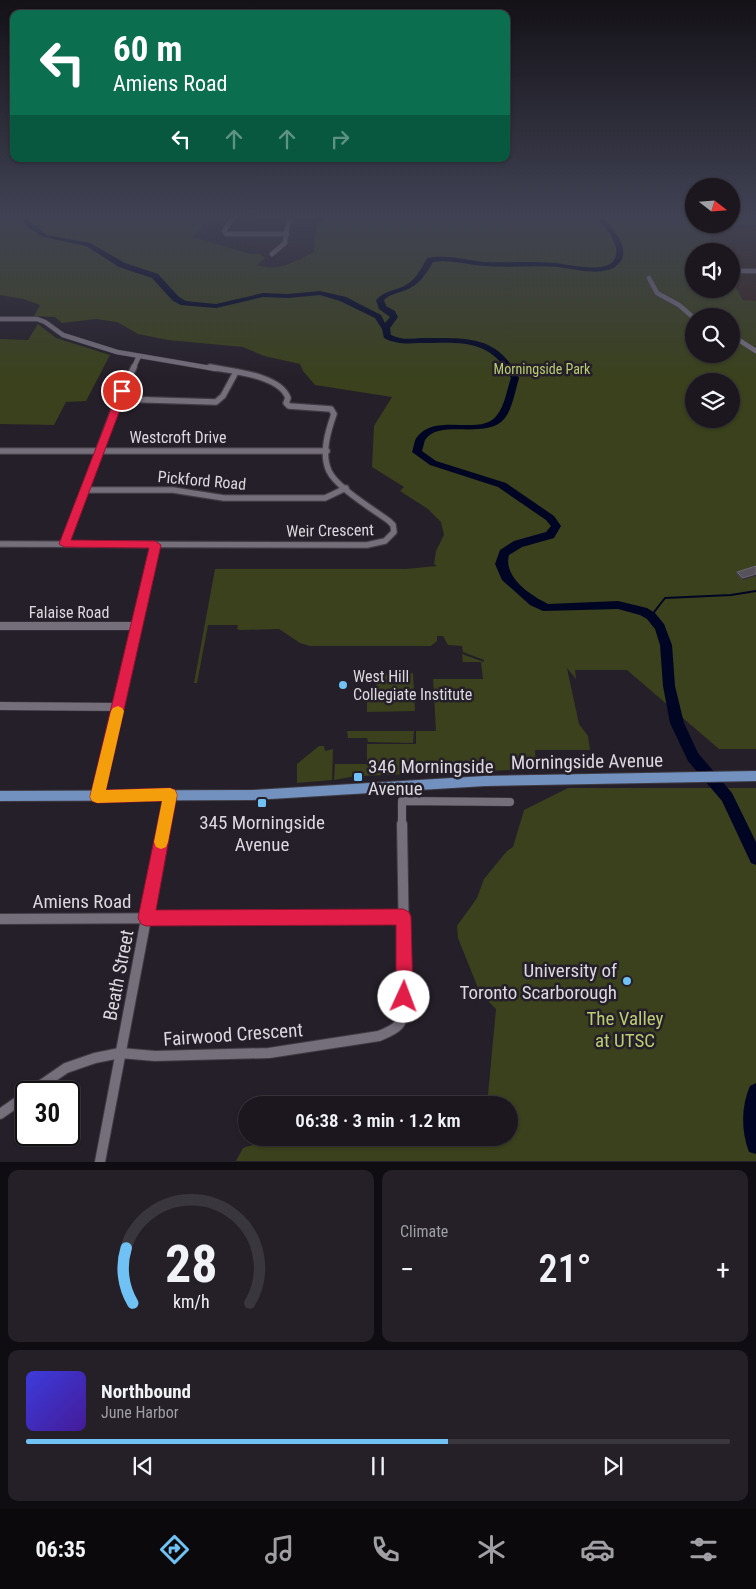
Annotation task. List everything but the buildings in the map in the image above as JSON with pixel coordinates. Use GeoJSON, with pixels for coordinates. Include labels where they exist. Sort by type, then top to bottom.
{"type":"FeatureCollection","features":[{"type":"Feature","properties":{"kind":"main road","name":"Morningside Avenue"},"geometry":{"type":"LineString","coordinates":[[0,796],[252,795],[485,781],[753,776]]}},
{"type":"Feature","properties":{"kind":"street"},"geometry":{"type":"LineString","coordinates":[[740,271],[756,271]]}},
{"type":"Feature","properties":{"kind":"street"},"geometry":{"type":"LineString","coordinates":[[649,278],[657,292],[685,310]]}},
{"type":"Feature","properties":{"kind":"street","name":"Weir Crescent"},"geometry":{"type":"LineString","coordinates":[[0,319],[41,320],[63,335],[117,352],[236,372],[276,383],[286,392],[288,398],[286,403],[289,406],[324,407],[333,411],[334,414],[328,430],[329,473],[389,520],[394,532],[390,538],[377,544],[0,544]]}},
{"type":"Feature","properties":{"kind":"street"},"geometry":{"type":"LineString","coordinates":[[740,339],[756,351]]}},
{"type":"Feature","properties":{"kind":"street"},"geometry":{"type":"LineString","coordinates":[[64,544],[118,399],[139,356]]}},
{"type":"Feature","properties":{"kind":"street"},"geometry":{"type":"LineString","coordinates":[[118,399],[216,402],[223,396],[236,372]]}},
{"type":"Feature","properties":{"kind":"street","name":"Westcroft Drive"},"geometry":{"type":"LineString","coordinates":[[0,452],[327,451]]}},
{"type":"Feature","properties":{"kind":"street","name":"Pickford Road"},"geometry":{"type":"LineString","coordinates":[[84,490],[172,490],[224,498],[325,498],[346,488]]}},
{"type":"Feature","properties":{"kind":"street"},"geometry":{"type":"LineString","coordinates":[[97,797],[155,545]]}},
{"type":"Feature","properties":{"kind":"street","name":"Falaise Road"},"geometry":{"type":"LineString","coordinates":[[0,626],[137,626]]}},
{"type":"Feature","properties":{"kind":"street"},"geometry":{"type":"LineString","coordinates":[[0,706],[119,707]]}},
{"type":"Feature","properties":{"kind":"street","name":"Beath Street"},"geometry":{"type":"LineString","coordinates":[[100,1162],[170,795]]}},
{"type":"Feature","properties":{"kind":"street","name":"Fairwood Crescent"},"geometry":{"type":"LineString","coordinates":[[49,1081],[74,1065],[94,1058],[120,1054],[155,1056],[269,1053],[378,1036],[395,1030],[404,1009],[406,984],[403,917],[402,801],[510,802]]}},
{"type":"Feature","properties":{"kind":"street","name":"Amiens Road"},"geometry":{"type":"LineString","coordinates":[[0,919],[403,917]]}},
{"type":"Feature","properties":{"kind":"street"},"geometry":{"type":"LineString","coordinates":[[0,1114],[15,1104]]}},
{"type":"Feature","properties":{"kind":"shaded area"},"geometry":{"type":"Polygon","coordinates":[[[740,270],[756,270],[756,301],[744,301],[740,294],[740,270]]]}},
{"type":"Feature","properties":{"kind":"green space","name":"Morningside Park"},"geometry":{"type":"Polygon","coordinates":[[[0,270],[685,270],[685,298],[740,298],[740,295],[743,300],[756,301],[756,749],[719,749],[627,670],[575,670],[576,679],[567,668],[579,724],[588,736],[590,750],[535,750],[536,763],[533,769],[362,776],[361,774],[334,780],[335,764],[372,764],[372,761],[367,761],[367,744],[416,744],[416,731],[436,731],[433,679],[483,679],[481,662],[463,662],[462,654],[484,662],[484,660],[463,652],[462,646],[448,645],[443,636],[437,636],[437,641],[431,646],[310,646],[300,643],[279,629],[240,630],[237,629],[238,625],[208,625],[197,683],[194,683],[215,569],[406,569],[437,566],[434,564],[436,551],[444,535],[441,522],[428,509],[400,491],[404,487],[372,467],[374,426],[392,397],[315,385],[303,371],[300,364],[264,356],[243,347],[168,340],[138,334],[117,322],[96,319],[62,323],[55,317],[34,316],[40,305],[23,299],[0,295],[0,270]]]}},
{"type":"Feature","properties":{"kind":"green space"},"geometry":{"type":"Polygon","coordinates":[[[38,324],[56,338],[110,355],[86,401],[66,402],[54,425],[0,424],[0,339],[28,340],[38,324]]]}},
{"type":"Feature","properties":{"kind":"green space"},"geometry":{"type":"Polygon","coordinates":[[[413,673],[415,711],[367,712],[367,702],[376,701],[376,674],[413,673]]]}},
{"type":"Feature","properties":{"kind":"green space"},"geometry":{"type":"Polygon","coordinates":[[[347,731],[414,731],[413,743],[368,742],[367,738],[348,738],[347,731]]]}},
{"type":"Feature","properties":{"kind":"green space"},"geometry":{"type":"Polygon","coordinates":[[[319,746],[324,746],[325,751],[333,749],[332,780],[297,783],[297,764],[319,746]]]}},
{"type":"Feature","properties":{"kind":"green space","name":"The Valley at UTSC"},"geometry":{"type":"Polygon","coordinates":[[[568,788],[756,788],[756,1161],[236,1161],[243,1148],[249,1146],[518,1146],[518,1096],[488,1096],[496,1009],[480,993],[458,938],[457,926],[477,898],[484,879],[507,851],[513,847],[524,810],[568,788]]]}},
{"type":"Feature","properties":{"kind":"waterway"},"geometry":{"type":"LineString","coordinates":[[138,270],[155,276],[176,299],[184,303],[216,306],[263,295],[288,296],[320,293],[343,299],[378,317],[386,328]]}},
{"type":"Feature","properties":{"kind":"waterway"},"geometry":{"type":"LineString","coordinates":[[386,328],[394,317],[392,313],[382,307],[380,300],[387,294],[413,283],[424,270]]}},
{"type":"Feature","properties":{"kind":"waterway"},"geometry":{"type":"LineString","coordinates":[[386,328],[387,336],[402,341],[461,341],[475,343],[487,347],[508,364],[515,378],[500,418],[491,424],[480,427],[440,428],[429,432],[421,439],[417,452],[433,463],[502,485],[550,518],[556,526],[550,535],[518,544],[504,553],[501,564],[506,577],[534,602],[547,608],[618,605],[643,611],[651,616],[660,627],[666,645],[669,686],[677,723],[693,757],[727,797],[756,858]]}},
{"type":"Feature","properties":{"kind":"waterway"},"geometry":{"type":"LineString","coordinates":[[651,616],[665,598],[731,595],[756,591]]}},
{"type":"Feature","properties":{"kind":"waterway"},"geometry":{"type":"LineString","coordinates":[[756,1092],[752,1111],[756,1145]]}},
{"type":"Feature","properties":{"kind":"slow traffic"},"geometry":{"type":"LineString","coordinates":[[118,711],[97,797],[170,795],[161,842]]}},
{"type":"Feature","properties":{"kind":"place","name":"West Hill Collegiate Institute"},"geometry":{"type":"Point","coordinates":[343,685]}},
{"type":"Feature","properties":{"kind":"place","name":"346 Morningside Avenue"},"geometry":{"type":"Point","coordinates":[358,777]}},
{"type":"Feature","properties":{"kind":"place","name":"345 Morningside Avenue"},"geometry":{"type":"Point","coordinates":[262,803]}},
{"type":"Feature","properties":{"kind":"place","name":"University of Toronto Scarborough"},"geometry":{"type":"Point","coordinates":[627,981]}},
{"type":"Feature","properties":{"kind":"route"},"geometry":{"type":"LineString","coordinates":[[122,391],[64,544],[155,545],[97,797],[170,795],[146,918],[403,917],[406,984],[404,997]]}}]}
